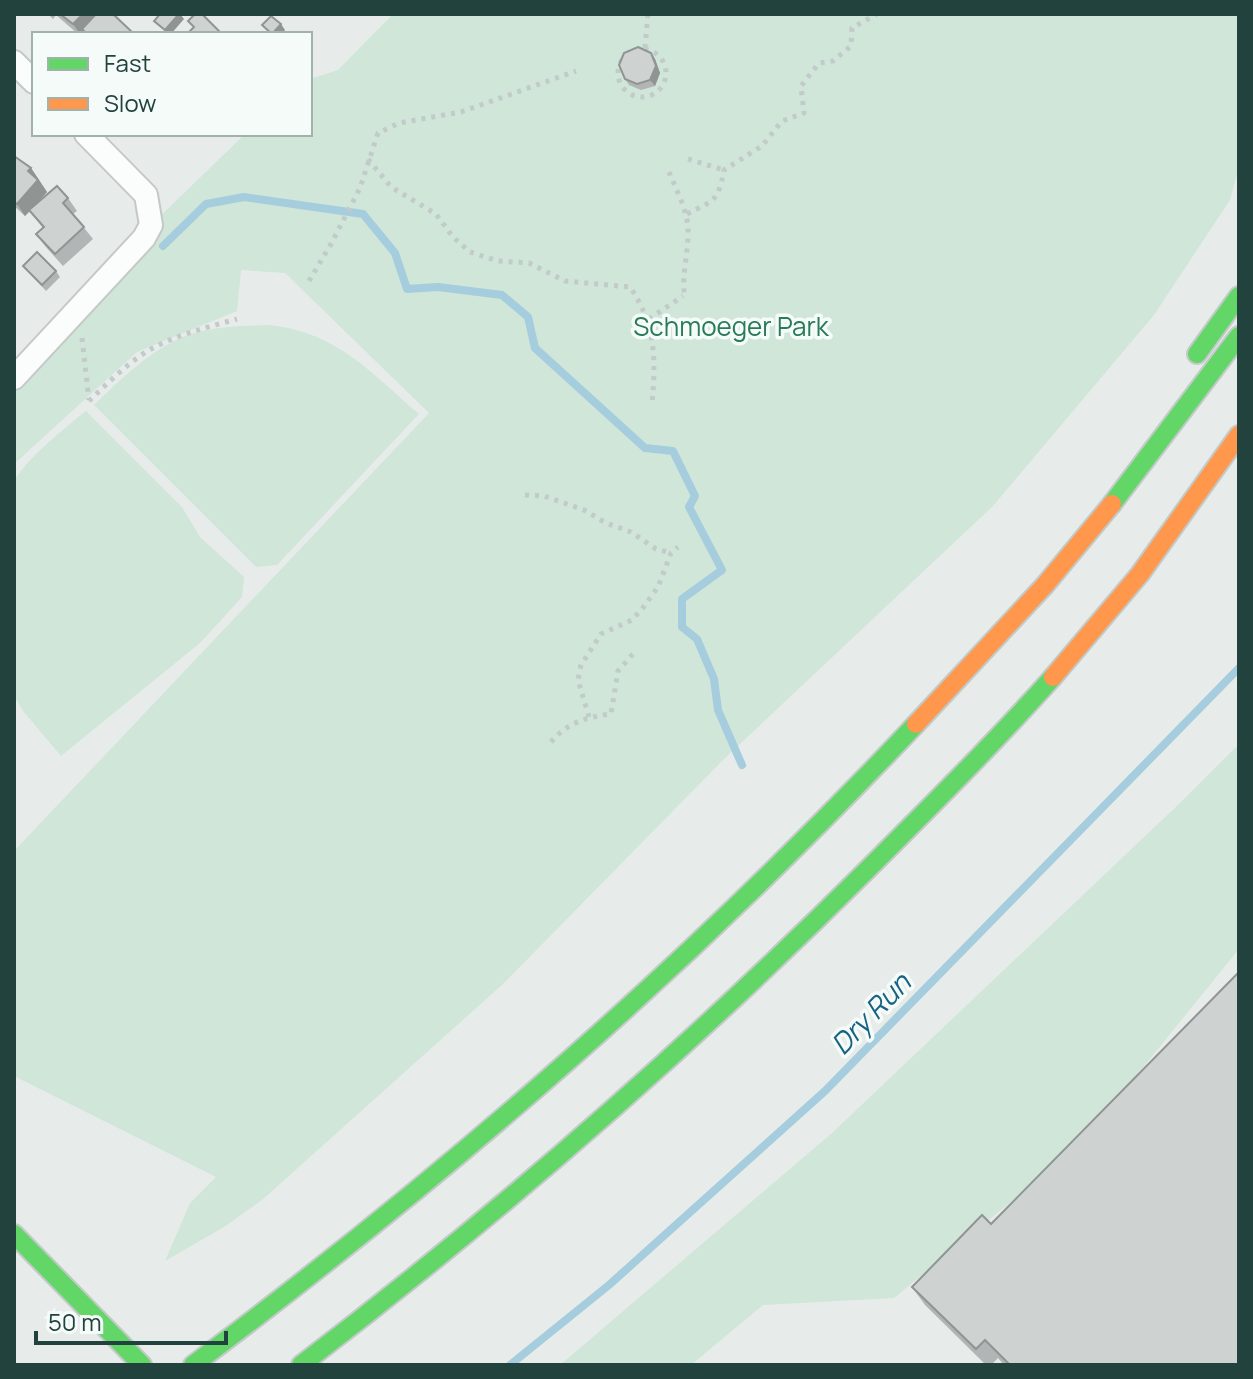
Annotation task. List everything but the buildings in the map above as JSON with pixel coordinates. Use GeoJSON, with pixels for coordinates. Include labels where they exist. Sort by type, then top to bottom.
{"type":"FeatureCollection","features":[{"type":"Feature","properties":{"kind":"main road"},"geometry":{"type":"LineString","coordinates":[[1184,372],[1239,296]]}},
{"type":"Feature","properties":{"kind":"main road"},"geometry":{"type":"LineString","coordinates":[[193,1365],[456,1162],[696,949],[856,789],[1056,573],[1129,483],[1239,336]]}},
{"type":"Feature","properties":{"kind":"main road"},"geometry":{"type":"LineString","coordinates":[[301,1365],[404,1287],[563,1155],[741,995],[809,928],[1037,694],[1104,619],[1239,435]]}},
{"type":"Feature","properties":{"kind":"main road"},"geometry":{"type":"LineString","coordinates":[[1056,573],[1140,437]]}},
{"type":"Feature","properties":{"kind":"main road"},"geometry":{"type":"LineString","coordinates":[[14,1234],[142,1365]]}},
{"type":"Feature","properties":{"kind":"main road"},"geometry":{"type":"LineString","coordinates":[[186,1365],[236,1334]]}},
{"type":"Feature","properties":{"kind":"street"},"geometry":{"type":"LineString","coordinates":[[14,62],[32,80]]}},
{"type":"Feature","properties":{"kind":"street"},"geometry":{"type":"LineString","coordinates":[[14,378],[144,238],[151,225],[146,195],[88,136]]}},
{"type":"Feature","properties":{"kind":"path"},"geometry":{"type":"LineString","coordinates":[[645,48],[648,14]]}},
{"type":"Feature","properties":{"kind":"path"},"geometry":{"type":"LineString","coordinates":[[687,214],[713,201],[720,192],[724,170],[762,146],[782,121],[804,113],[801,86],[819,63],[833,61],[851,46],[852,28],[877,14]]}},
{"type":"Feature","properties":{"kind":"path"},"geometry":{"type":"LineString","coordinates":[[645,48],[660,55],[667,70],[666,78],[658,91],[651,95],[635,96],[622,87],[617,72],[629,51],[645,48]]}},
{"type":"Feature","properties":{"kind":"path"},"geometry":{"type":"LineString","coordinates":[[309,281],[360,188],[378,133],[399,123],[461,112],[576,71]]}},
{"type":"Feature","properties":{"kind":"path"},"geometry":{"type":"LineString","coordinates":[[368,159],[391,187],[436,214],[453,237],[470,252],[498,261],[529,263],[565,281],[630,287],[649,319],[655,366],[652,404]]}},
{"type":"Feature","properties":{"kind":"path"},"geometry":{"type":"LineString","coordinates":[[688,159],[724,170]]}},
{"type":"Feature","properties":{"kind":"path"},"geometry":{"type":"LineString","coordinates":[[649,319],[684,297],[687,214],[669,172]]}},
{"type":"Feature","properties":{"kind":"path"},"geometry":{"type":"LineString","coordinates":[[79,308],[89,401],[120,371],[150,349],[182,335],[237,319]]}},
{"type":"Feature","properties":{"kind":"path"},"geometry":{"type":"LineString","coordinates":[[525,495],[544,496],[584,510],[606,523],[631,532],[656,549],[671,553]]}},
{"type":"Feature","properties":{"kind":"path"},"geometry":{"type":"LineString","coordinates":[[589,717],[578,680],[581,665],[601,634],[632,620],[642,609],[658,587],[671,553],[678,547]]}},
{"type":"Feature","properties":{"kind":"path"},"geometry":{"type":"LineString","coordinates":[[551,742],[562,729],[589,717],[611,714],[618,671],[633,654]]}},
{"type":"Feature","properties":{"kind":"green space","name":"Schmoeger Park"},"geometry":{"type":"Polygon","coordinates":[[[393,14],[1239,14],[1239,168],[1230,200],[1154,315],[993,506],[723,760],[503,984],[262,1200],[224,1227],[165,1261],[190,1203],[216,1177],[14,1076],[14,851],[429,413],[285,273],[241,270],[237,311],[137,352],[14,464],[14,386],[151,225],[243,136],[312,136],[312,78],[338,70],[393,14]]]}},
{"type":"Feature","properties":{"kind":"green space"},"geometry":{"type":"Polygon","coordinates":[[[269,325],[293,329],[333,345],[368,369],[419,414],[277,565],[256,567],[94,405],[147,358],[183,337],[215,329],[269,325]]]}},
{"type":"Feature","properties":{"kind":"green space"},"geometry":{"type":"Polygon","coordinates":[[[86,411],[182,507],[200,537],[244,577],[242,597],[200,643],[61,756],[23,711],[14,695],[14,480],[39,451],[86,411]]]}},
{"type":"Feature","properties":{"kind":"green space"},"geometry":{"type":"Polygon","coordinates":[[[1239,744],[1239,949],[1081,1144],[894,1298],[763,1305],[691,1365],[560,1365],[832,1133],[1239,744]]]}},
{"type":"Feature","properties":{"kind":"waterway"},"geometry":{"type":"LineString","coordinates":[[163,246],[206,204],[244,197],[363,214],[395,253],[407,289],[438,287],[502,295],[528,317],[535,348],[645,448],[673,451],[695,496],[689,507],[722,570],[682,599],[682,627],[697,639],[714,679],[718,710],[742,765]]}},
{"type":"Feature","properties":{"kind":"waterway","name":"Dry Run"},"geometry":{"type":"LineString","coordinates":[[510,1365],[609,1285],[825,1091],[1239,668]]}},
{"type":"Feature","properties":{"kind":"traffic: fast"},"geometry":{"type":"LineString","coordinates":[[1197,354],[1239,296]]}},
{"type":"Feature","properties":{"kind":"traffic: fast"},"geometry":{"type":"LineString","coordinates":[[1112,504],[1239,336]]}},
{"type":"Feature","properties":{"kind":"traffic: fast"},"geometry":{"type":"LineString","coordinates":[[301,1365],[523,1186],[736,997],[987,749],[1053,677]]}},
{"type":"Feature","properties":{"kind":"traffic: fast"},"geometry":{"type":"LineString","coordinates":[[193,1365],[385,1216],[569,1060],[745,897],[916,724]]}},
{"type":"Feature","properties":{"kind":"traffic: fast"},"geometry":{"type":"LineString","coordinates":[[14,1234],[142,1365]]}},
{"type":"Feature","properties":{"kind":"traffic: slow"},"geometry":{"type":"LineString","coordinates":[[1053,677],[1140,574],[1239,435]]}},
{"type":"Feature","properties":{"kind":"traffic: slow"},"geometry":{"type":"LineString","coordinates":[[916,724],[1045,585],[1112,504]]}}]}
